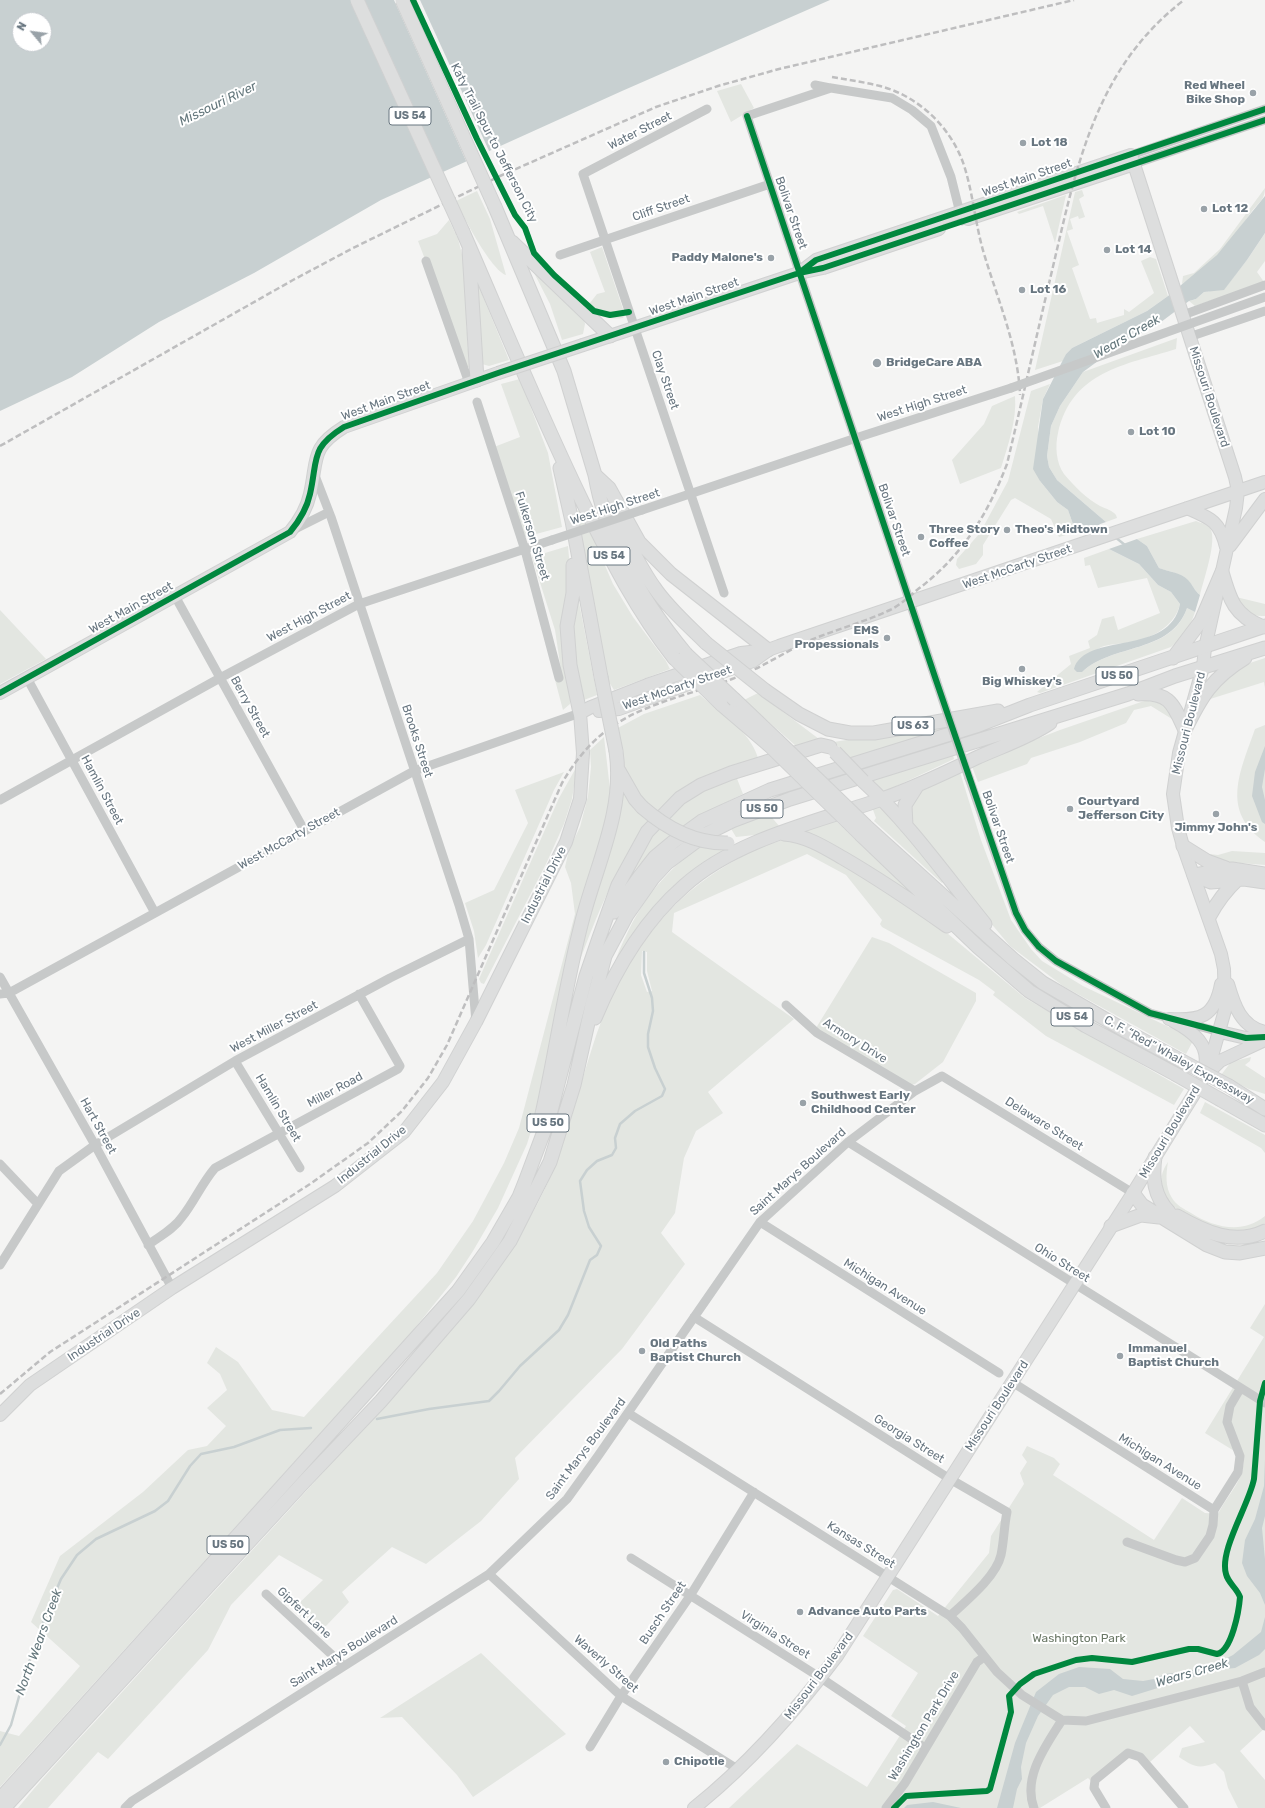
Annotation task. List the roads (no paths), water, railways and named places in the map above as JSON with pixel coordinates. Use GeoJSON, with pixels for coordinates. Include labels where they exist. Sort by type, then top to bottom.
{"type":"FeatureCollection","features":[{"type":"Feature","properties":{"kind":"highway","name":"US 54"},"geometry":{"type":"LineString","coordinates":[[356,0],[469,245],[556,447],[620,578],[658,638],[735,700],[773,742],[864,830],[978,947]]}},
{"type":"Feature","properties":{"kind":"highway","name":"US 54"},"geometry":{"type":"LineString","coordinates":[[402,0],[509,239],[564,371],[598,492],[622,558],[680,656],[721,704],[773,742]]}},
{"type":"Feature","properties":{"kind":"highway"},"geometry":{"type":"LineString","coordinates":[[509,239],[610,336]]}},
{"type":"Feature","properties":{"kind":"highway"},"geometry":{"type":"LineString","coordinates":[[469,245],[473,382]]}},
{"type":"Feature","properties":{"kind":"highway"},"geometry":{"type":"LineString","coordinates":[[525,1182],[552,1069],[567,986],[581,923],[614,816],[619,771],[572,521],[556,447]]}},
{"type":"Feature","properties":{"kind":"highway"},"geometry":{"type":"LineString","coordinates":[[594,474],[609,488],[639,542],[670,574],[768,650]]}},
{"type":"Feature","properties":{"kind":"highway","name":"US 63"},"geometry":{"type":"LineString","coordinates":[[594,474],[633,552],[654,587],[680,617],[706,643],[766,691],[799,714],[828,730],[850,733],[874,733],[1030,705]]}},
{"type":"Feature","properties":{"kind":"highway"},"geometry":{"type":"LineString","coordinates":[[572,521],[574,582],[567,626],[570,665],[580,713]]}},
{"type":"Feature","properties":{"kind":"highway"},"geometry":{"type":"LineString","coordinates":[[1222,572],[1232,604],[1245,619],[1264,627]]}},
{"type":"Feature","properties":{"kind":"highway"},"geometry":{"type":"LineString","coordinates":[[1172,659],[1201,622],[1222,572]]}},
{"type":"Feature","properties":{"kind":"highway","name":"US 50"},"geometry":{"type":"LineString","coordinates":[[0,1799],[458,1291],[493,1242],[519,1197],[549,1118],[586,976],[599,938],[624,896],[655,858],[672,842],[702,820],[770,790],[979,725],[1030,705],[1205,648],[1264,627]]}},
{"type":"Feature","properties":{"kind":"highway"},"geometry":{"type":"LineString","coordinates":[[1185,730],[1199,701],[1211,684],[1235,664],[1262,649]]}},
{"type":"Feature","properties":{"kind":"highway","name":"US 50"},"geometry":{"type":"LineString","coordinates":[[4,1808],[299,1487],[381,1401],[470,1299],[510,1241],[550,1162],[574,1085],[605,956],[626,915],[653,878],[682,850],[706,834],[732,821],[790,799],[1066,712],[1128,694],[1203,667],[1262,649]]}},
{"type":"Feature","properties":{"kind":"highway"},"geometry":{"type":"LineString","coordinates":[[1128,694],[1153,693],[1168,700],[1185,730]]}},
{"type":"Feature","properties":{"kind":"highway"},"geometry":{"type":"LineString","coordinates":[[582,1050],[608,988],[628,952],[656,916],[684,886],[696,877],[721,860],[765,839],[917,786],[1043,728],[1066,712]]}},
{"type":"Feature","properties":{"kind":"highway"},"geometry":{"type":"LineString","coordinates":[[799,714],[863,781],[883,799],[1013,958]]}},
{"type":"Feature","properties":{"kind":"highway"},"geometry":{"type":"LineString","coordinates":[[599,938],[618,885],[647,832],[680,798],[701,785],[730,773],[821,745],[832,749]]}},
{"type":"Feature","properties":{"kind":"highway"},"geometry":{"type":"LineString","coordinates":[[619,771],[635,799],[642,807],[665,825],[691,838],[715,843],[765,839]]}},
{"type":"Feature","properties":{"kind":"highway"},"geometry":{"type":"LineString","coordinates":[[906,826],[905,805],[917,786]]}},
{"type":"Feature","properties":{"kind":"highway","name":"US 54"},"geometry":{"type":"LineString","coordinates":[[864,830],[1013,958]]}},
{"type":"Feature","properties":{"kind":"highway"},"geometry":{"type":"LineString","coordinates":[[780,834],[808,839],[872,875],[978,947]]}},
{"type":"Feature","properties":{"kind":"highway"},"geometry":{"type":"LineString","coordinates":[[1183,846],[1207,861],[1235,874],[1265,882]]}},
{"type":"Feature","properties":{"kind":"highway"},"geometry":{"type":"LineString","coordinates":[[1209,917],[1216,903],[1235,874]]}},
{"type":"Feature","properties":{"kind":"highway"},"geometry":{"type":"LineString","coordinates":[[1194,875],[1211,882],[1235,874],[1265,874]]}},
{"type":"Feature","properties":{"kind":"highway","name":"C. F. “Red” Whaley Expressway"},"geometry":{"type":"LineString","coordinates":[[978,947],[1006,972],[1051,1005],[1264,1125]]}},
{"type":"Feature","properties":{"kind":"highway","name":"C. F. “Red” Whaley Expressway"},"geometry":{"type":"LineString","coordinates":[[1013,958],[1050,987],[1229,1086],[1265,1109]]}},
{"type":"Feature","properties":{"kind":"highway"},"geometry":{"type":"LineString","coordinates":[[1229,1086],[1265,1100]]}},
{"type":"Feature","properties":{"kind":"highway"},"geometry":{"type":"LineString","coordinates":[[1155,1157],[1153,1174],[1154,1184],[1166,1215]]}},
{"type":"Feature","properties":{"kind":"highway"},"geometry":{"type":"LineString","coordinates":[[1133,1194],[1146,1198],[1166,1215],[1207,1245],[1225,1252],[1240,1253],[1265,1248]]}},
{"type":"Feature","properties":{"kind":"highway"},"geometry":{"type":"LineString","coordinates":[[1111,1226],[1141,1216],[1166,1215],[1200,1229],[1226,1237],[1252,1237],[1265,1231]]}},
{"type":"Feature","properties":{"kind":"main road","name":"West Main Street"},"geometry":{"type":"LineString","coordinates":[[0,693],[290,532],[306,508],[310,495],[315,457],[322,445],[330,436],[344,426],[799,273],[823,268],[961,217],[1132,159]]}},
{"type":"Feature","properties":{"kind":"main road","name":"Missouri Boulevard"},"geometry":{"type":"LineString","coordinates":[[700,1806],[739,1770],[783,1724],[837,1656],[1111,1226],[1133,1194],[1199,1086],[1210,1063],[1220,1032],[1225,1010],[1224,969],[1221,954],[1209,917],[1183,846],[1178,828],[1173,794],[1185,730],[1203,667],[1205,648],[1227,550],[1238,491],[1223,436],[1189,337],[1132,159]]}},
{"type":"Feature","properties":{"kind":"main road","name":"West McCarty Street"},"geometry":{"type":"LineString","coordinates":[[580,713],[591,707],[647,685],[741,653],[768,650],[1265,482]]}},
{"type":"Feature","properties":{"kind":"main road"},"geometry":{"type":"LineString","coordinates":[[1227,550],[1265,499]]}},
{"type":"Feature","properties":{"kind":"main road"},"geometry":{"type":"LineString","coordinates":[[1187,508],[1208,517],[1216,523],[1223,534],[1227,550]]}},
{"type":"Feature","properties":{"kind":"main road","name":"Industrial Drive"},"geometry":{"type":"LineString","coordinates":[[0,1415],[30,1385],[172,1288],[335,1186],[404,1132],[443,1082],[476,1022],[566,842],[580,799],[583,753],[580,713]]}},
{"type":"Feature","properties":{"kind":"main road"},"geometry":{"type":"LineString","coordinates":[[1169,1019],[1193,1020],[1207,1013],[1214,1005],[1218,997],[1224,969]]}},
{"type":"Feature","properties":{"kind":"main road"},"geometry":{"type":"LineString","coordinates":[[1224,969],[1238,1011],[1247,1025],[1265,1032]]}},
{"type":"Feature","properties":{"kind":"main road"},"geometry":{"type":"LineString","coordinates":[[1169,1019],[1198,1037],[1202,1044],[1205,1065],[1199,1086]]}},
{"type":"Feature","properties":{"kind":"main road"},"geometry":{"type":"LineString","coordinates":[[1220,1032],[1246,1038],[1265,1037]]}},
{"type":"Feature","properties":{"kind":"main road"},"geometry":{"type":"LineString","coordinates":[[1199,1086],[1220,1061],[1265,1040]]}},
{"type":"Feature","properties":{"kind":"street"},"geometry":{"type":"LineString","coordinates":[[815,85],[892,98],[912,110],[931,126],[951,177],[961,217]]}},
{"type":"Feature","properties":{"kind":"street","name":"Bolivar Street"},"geometry":{"type":"LineString","coordinates":[[831,88],[747,116],[969,778],[1016,913],[1025,930],[1039,947],[1056,961],[1150,1013],[1220,1032]]}},
{"type":"Feature","properties":{"kind":"street","name":"Water Street"},"geometry":{"type":"LineString","coordinates":[[583,174],[707,109]]}},
{"type":"Feature","properties":{"kind":"street","name":"West Main Street"},"geometry":{"type":"LineString","coordinates":[[1132,159],[1265,109]]}},
{"type":"Feature","properties":{"kind":"street","name":"West Main Street"},"geometry":{"type":"LineString","coordinates":[[1132,159],[1265,120]]}},
{"type":"Feature","properties":{"kind":"street","name":"Clay Street"},"geometry":{"type":"LineString","coordinates":[[583,174],[724,593]]}},
{"type":"Feature","properties":{"kind":"street","name":"Cliff Street"},"geometry":{"type":"LineString","coordinates":[[560,255],[770,184]]}},
{"type":"Feature","properties":{"kind":"street"},"geometry":{"type":"LineString","coordinates":[[426,260],[473,382]]}},
{"type":"Feature","properties":{"kind":"street"},"geometry":{"type":"LineString","coordinates":[[1183,315],[1265,285]]}},
{"type":"Feature","properties":{"kind":"street","name":"West High Street"},"geometry":{"type":"LineString","coordinates":[[0,800],[220,678],[359,604],[525,550],[855,438],[1011,388],[1265,297]]}},
{"type":"Feature","properties":{"kind":"street"},"geometry":{"type":"LineString","coordinates":[[1189,337],[1265,311]]}},
{"type":"Feature","properties":{"kind":"street","name":"Fulkerson Street"},"geometry":{"type":"LineString","coordinates":[[477,402],[525,550],[558,678]]}},
{"type":"Feature","properties":{"kind":"street","name":"Brooks Street"},"geometry":{"type":"LineString","coordinates":[[313,471],[329,512],[459,905],[468,939],[476,1022]]}},
{"type":"Feature","properties":{"kind":"street"},"geometry":{"type":"LineString","coordinates":[[290,532],[329,512]]}},
{"type":"Feature","properties":{"kind":"street","name":"Berry Street"},"geometry":{"type":"LineString","coordinates":[[175,596],[304,830]]}},
{"type":"Feature","properties":{"kind":"street","name":"Hamlin Street"},"geometry":{"type":"LineString","coordinates":[[27,678],[156,913]]}},
{"type":"Feature","properties":{"kind":"street","name":"West McCarty Street"},"geometry":{"type":"LineString","coordinates":[[0,998],[5,993],[156,913],[304,830],[414,771],[580,713]]}},
{"type":"Feature","properties":{"kind":"street","name":"West Miller Street"},"geometry":{"type":"LineString","coordinates":[[0,1265],[59,1171],[95,1145],[235,1061],[359,994],[468,939]]}},
{"type":"Feature","properties":{"kind":"street","name":"Hart Street"},"geometry":{"type":"LineString","coordinates":[[0,976],[5,993],[95,1145],[172,1288]]}},
{"type":"Feature","properties":{"kind":"street","name":"Miller Road"},"geometry":{"type":"LineString","coordinates":[[279,1133],[398,1070],[400,1066],[359,994]]}},
{"type":"Feature","properties":{"kind":"street","name":"Armory Drive"},"geometry":{"type":"LineString","coordinates":[[786,1005],[817,1033],[915,1092]]}},
{"type":"Feature","properties":{"kind":"street","name":"Hamlin Street"},"geometry":{"type":"LineString","coordinates":[[235,1061],[300,1168]]}},
{"type":"Feature","properties":{"kind":"street","name":"Saint Marys Boulevard"},"geometry":{"type":"LineString","coordinates":[[125,1808],[132,1801],[489,1574],[567,1499],[628,1414],[760,1222],[848,1142],[915,1092],[942,1076]]}},
{"type":"Feature","properties":{"kind":"street","name":"Delaware Street"},"geometry":{"type":"LineString","coordinates":[[942,1076],[1133,1194]]}},
{"type":"Feature","properties":{"kind":"street"},"geometry":{"type":"LineString","coordinates":[[148,1245],[174,1227],[182,1217],[198,1190],[215,1168],[279,1133]]}},
{"type":"Feature","properties":{"kind":"street","name":"Ohio Street"},"geometry":{"type":"LineString","coordinates":[[848,1142],[1240,1389],[1265,1403]]}},
{"type":"Feature","properties":{"kind":"street"},"geometry":{"type":"LineString","coordinates":[[0,1164],[38,1204]]}},
{"type":"Feature","properties":{"kind":"street","name":"Michigan Avenue"},"geometry":{"type":"LineString","coordinates":[[760,1222],[999,1373]]}},
{"type":"Feature","properties":{"kind":"street","name":"Georgia Street"},"geometry":{"type":"LineString","coordinates":[[694,1317],[950,1479],[1007,1512],[1000,1556],[997,1565],[984,1582],[950,1616]]}},
{"type":"Feature","properties":{"kind":"street","name":"Michigan Avenue"},"geometry":{"type":"LineString","coordinates":[[1012,1382],[1214,1510]]}},
{"type":"Feature","properties":{"kind":"street"},"geometry":{"type":"LineString","coordinates":[[1127,1542],[1185,1562],[1195,1558],[1210,1536],[1213,1525],[1214,1510],[1238,1472],[1240,1456],[1227,1422],[1230,1406],[1240,1389]]}},
{"type":"Feature","properties":{"kind":"street","name":"Kansas Street"},"geometry":{"type":"LineString","coordinates":[[628,1414],[950,1616],[962,1628],[984,1657],[1022,1694],[1062,1720]]}},
{"type":"Feature","properties":{"kind":"street","name":"Busch Street"},"geometry":{"type":"LineString","coordinates":[[590,1747],[621,1696],[690,1596],[754,1492]]}},
{"type":"Feature","properties":{"kind":"street","name":"Virginia Street"},"geometry":{"type":"LineString","coordinates":[[631,1558],[821,1678],[925,1748]]}},
{"type":"Feature","properties":{"kind":"street","name":"Waverly Street"},"geometry":{"type":"LineString","coordinates":[[489,1574],[621,1696],[739,1770]]}},
{"type":"Feature","properties":{"kind":"street","name":"Gipfert Lane"},"geometry":{"type":"LineString","coordinates":[[266,1594],[344,1666]]}},
{"type":"Feature","properties":{"kind":"street","name":"Washington Park Drive"},"geometry":{"type":"LineString","coordinates":[[886,1808],[905,1783],[977,1662],[984,1657]]}},
{"type":"Feature","properties":{"kind":"street"},"geometry":{"type":"LineString","coordinates":[[1034,1808],[1032,1783],[1038,1762],[1062,1720],[1086,1721],[1242,1681],[1265,1672]]}},
{"type":"Feature","properties":{"kind":"street"},"geometry":{"type":"LineString","coordinates":[[1242,1681],[1250,1707],[1265,1726]]}},
{"type":"Feature","properties":{"kind":"street"},"geometry":{"type":"LineString","coordinates":[[1106,1808],[1094,1788],[1095,1780],[1128,1753],[1140,1757],[1184,1808]]}},
{"type":"Feature","properties":{"kind":"water","name":"Missouri River"},"geometry":{"type":"Polygon","coordinates":[[[0,0],[830,0],[622,91],[381,200],[254,273],[159,322],[72,377],[0,411],[0,0]]]}},
{"type":"Feature","properties":{"kind":"water"},"geometry":{"type":"Polygon","coordinates":[[[1265,196],[1265,233],[1224,290],[1204,292],[1196,299],[1189,301],[1153,328],[1128,339],[1083,372],[1060,406],[1051,426],[1047,456],[1049,467],[1057,480],[1106,522],[1083,530],[1079,527],[1074,527],[1068,510],[1057,502],[1040,481],[1033,469],[1043,399],[1066,354],[1072,348],[1147,311],[1168,296],[1217,255],[1265,196]]]}},
{"type":"Feature","properties":{"kind":"water"},"geometry":{"type":"Polygon","coordinates":[[[1137,539],[1147,546],[1159,568],[1182,575],[1190,582],[1200,595],[1195,612],[1187,608],[1179,623],[1168,633],[1155,641],[1109,656],[1082,672],[1077,672],[1074,669],[1081,657],[1094,650],[1145,638],[1161,631],[1173,620],[1180,604],[1171,592],[1158,585],[1139,564],[1109,549],[1137,539]]]}},
{"type":"Feature","properties":{"kind":"water"},"geometry":{"type":"Polygon","coordinates":[[[1265,746],[1265,769],[1262,787],[1265,800],[1265,824],[1262,822],[1252,796],[1255,772],[1265,746]]]}},
{"type":"Feature","properties":{"kind":"water"},"geometry":{"type":"Polygon","coordinates":[[[1265,1459],[1265,1516],[1262,1528],[1265,1559],[1265,1605],[1260,1593],[1247,1576],[1242,1563],[1245,1540],[1255,1519],[1264,1486],[1265,1459]]]}},
{"type":"Feature","properties":{"kind":"water"},"geometry":{"type":"Polygon","coordinates":[[[1265,1617],[1265,1649],[1259,1655],[1235,1668],[1216,1670],[1132,1696],[1114,1690],[1099,1694],[1085,1687],[1069,1687],[1053,1695],[1038,1716],[1026,1743],[1021,1767],[1022,1779],[1017,1789],[1013,1808],[997,1808],[1015,1743],[1036,1692],[1059,1674],[1079,1667],[1110,1669],[1123,1679],[1143,1681],[1154,1679],[1165,1674],[1189,1671],[1221,1661],[1233,1655],[1261,1632],[1265,1617]]]}},
{"type":"Feature","properties":{"kind":"water"},"geometry":{"type":"Polygon","coordinates":[[[933,1802],[961,1808],[904,1808],[907,1805],[933,1802]]]}},
{"type":"Feature","properties":{"kind":"waterway","name":"Wears Creek"},"geometry":{"type":"LineString","coordinates":[[1095,523],[1106,531]]}},
{"type":"Feature","properties":{"kind":"waterway","name":"Wears Creek"},"geometry":{"type":"LineString","coordinates":[[1115,537],[1125,545]]}},
{"type":"Feature","properties":{"kind":"waterway","name":"North Wears Creek"},"geometry":{"type":"LineString","coordinates":[[377,1419],[429,1409],[489,1401],[520,1366],[559,1330],[568,1315],[590,1260],[597,1255],[601,1246],[589,1227],[584,1211],[580,1181],[587,1170],[597,1161],[612,1155],[616,1148],[615,1138],[620,1124],[635,1111],[662,1096],[665,1089],[655,1068],[648,1047],[648,1034],[653,1011],[652,998],[644,973],[644,952]]}},
{"type":"Feature","properties":{"kind":"waterway","name":"North Wears Creek"},"geometry":{"type":"LineString","coordinates":[[0,1745],[11,1725],[27,1668],[47,1612],[61,1579],[77,1555],[96,1539],[155,1511],[168,1501],[190,1466],[201,1454],[234,1447],[280,1430],[311,1428]]}},
{"type":"Feature","properties":{"kind":"railway"},"geometry":{"type":"LineString","coordinates":[[0,446],[293,280],[353,248],[500,176],[656,107],[718,86],[779,69],[1074,0]]}},
{"type":"Feature","properties":{"kind":"railway"},"geometry":{"type":"LineString","coordinates":[[0,1394],[50,1352],[310,1184],[368,1143],[402,1111],[428,1078],[447,1045],[562,783],[573,765],[594,741],[619,722],[646,708],[742,675],[811,640],[890,610],[904,601],[933,577],[960,549],[982,518],[1007,464],[1070,198],[1080,160],[1093,124],[1109,90],[1128,58],[1153,28],[1184,0]]}},
{"type":"Feature","properties":{"kind":"railway"},"geometry":{"type":"LineString","coordinates":[[832,77],[880,86],[909,98],[934,118],[954,143],[966,172],[982,246],[1012,342],[1016,360],[1020,395]]}},
{"type":"Feature","properties":{"kind":"place","name":"Red Wheel Bike Shop"},"geometry":{"type":"Point","coordinates":[1253,93]}},
{"type":"Feature","properties":{"kind":"place","name":"Lot 18"},"geometry":{"type":"Point","coordinates":[1023,143]}},
{"type":"Feature","properties":{"kind":"place","name":"Lot 12"},"geometry":{"type":"Point","coordinates":[1204,209]}},
{"type":"Feature","properties":{"kind":"place","name":"Lot 14"},"geometry":{"type":"Point","coordinates":[1107,250]}},
{"type":"Feature","properties":{"kind":"place","name":"Paddy Malone's"},"geometry":{"type":"Point","coordinates":[771,258]}},
{"type":"Feature","properties":{"kind":"place","name":"Lot 16"},"geometry":{"type":"Point","coordinates":[1022,290]}},
{"type":"Feature","properties":{"kind":"place","name":"BridgeCare ABA"},"geometry":{"type":"Point","coordinates":[877,363]}},
{"type":"Feature","properties":{"kind":"place","name":"Lot 10"},"geometry":{"type":"Point","coordinates":[1131,432]}},
{"type":"Feature","properties":{"kind":"place","name":"Theo's Midtown"},"geometry":{"type":"Point","coordinates":[1007,530]}},
{"type":"Feature","properties":{"kind":"place","name":"Three Story Coffee"},"geometry":{"type":"Point","coordinates":[921,537]}},
{"type":"Feature","properties":{"kind":"place","name":"EMS Propessionals"},"geometry":{"type":"Point","coordinates":[887,638]}},
{"type":"Feature","properties":{"kind":"place","name":"Big Whiskey's"},"geometry":{"type":"Point","coordinates":[1022,669]}},
{"type":"Feature","properties":{"kind":"place","name":"Courtyard Jefferson City"},"geometry":{"type":"Point","coordinates":[1070,809]}},
{"type":"Feature","properties":{"kind":"place","name":"Jimmy John's"},"geometry":{"type":"Point","coordinates":[1216,814]}},
{"type":"Feature","properties":{"kind":"place","name":"Southwest Early Childhood Center"},"geometry":{"type":"Point","coordinates":[803,1103]}},
{"type":"Feature","properties":{"kind":"place","name":"Old Paths Baptist Church"},"geometry":{"type":"Point","coordinates":[642,1351]}},
{"type":"Feature","properties":{"kind":"place","name":"Immanuel Baptist Church"},"geometry":{"type":"Point","coordinates":[1120,1356]}},
{"type":"Feature","properties":{"kind":"place","name":"Advance Auto Parts"},"geometry":{"type":"Point","coordinates":[800,1612]}},
{"type":"Feature","properties":{"kind":"place","name":"Chipotle"},"geometry":{"type":"Point","coordinates":[666,1762]}},
{"type":"Feature","properties":{"kind":"park label","name":"Washington Park"},"geometry":{"type":"Point","coordinates":[1079,1639]}}]}
